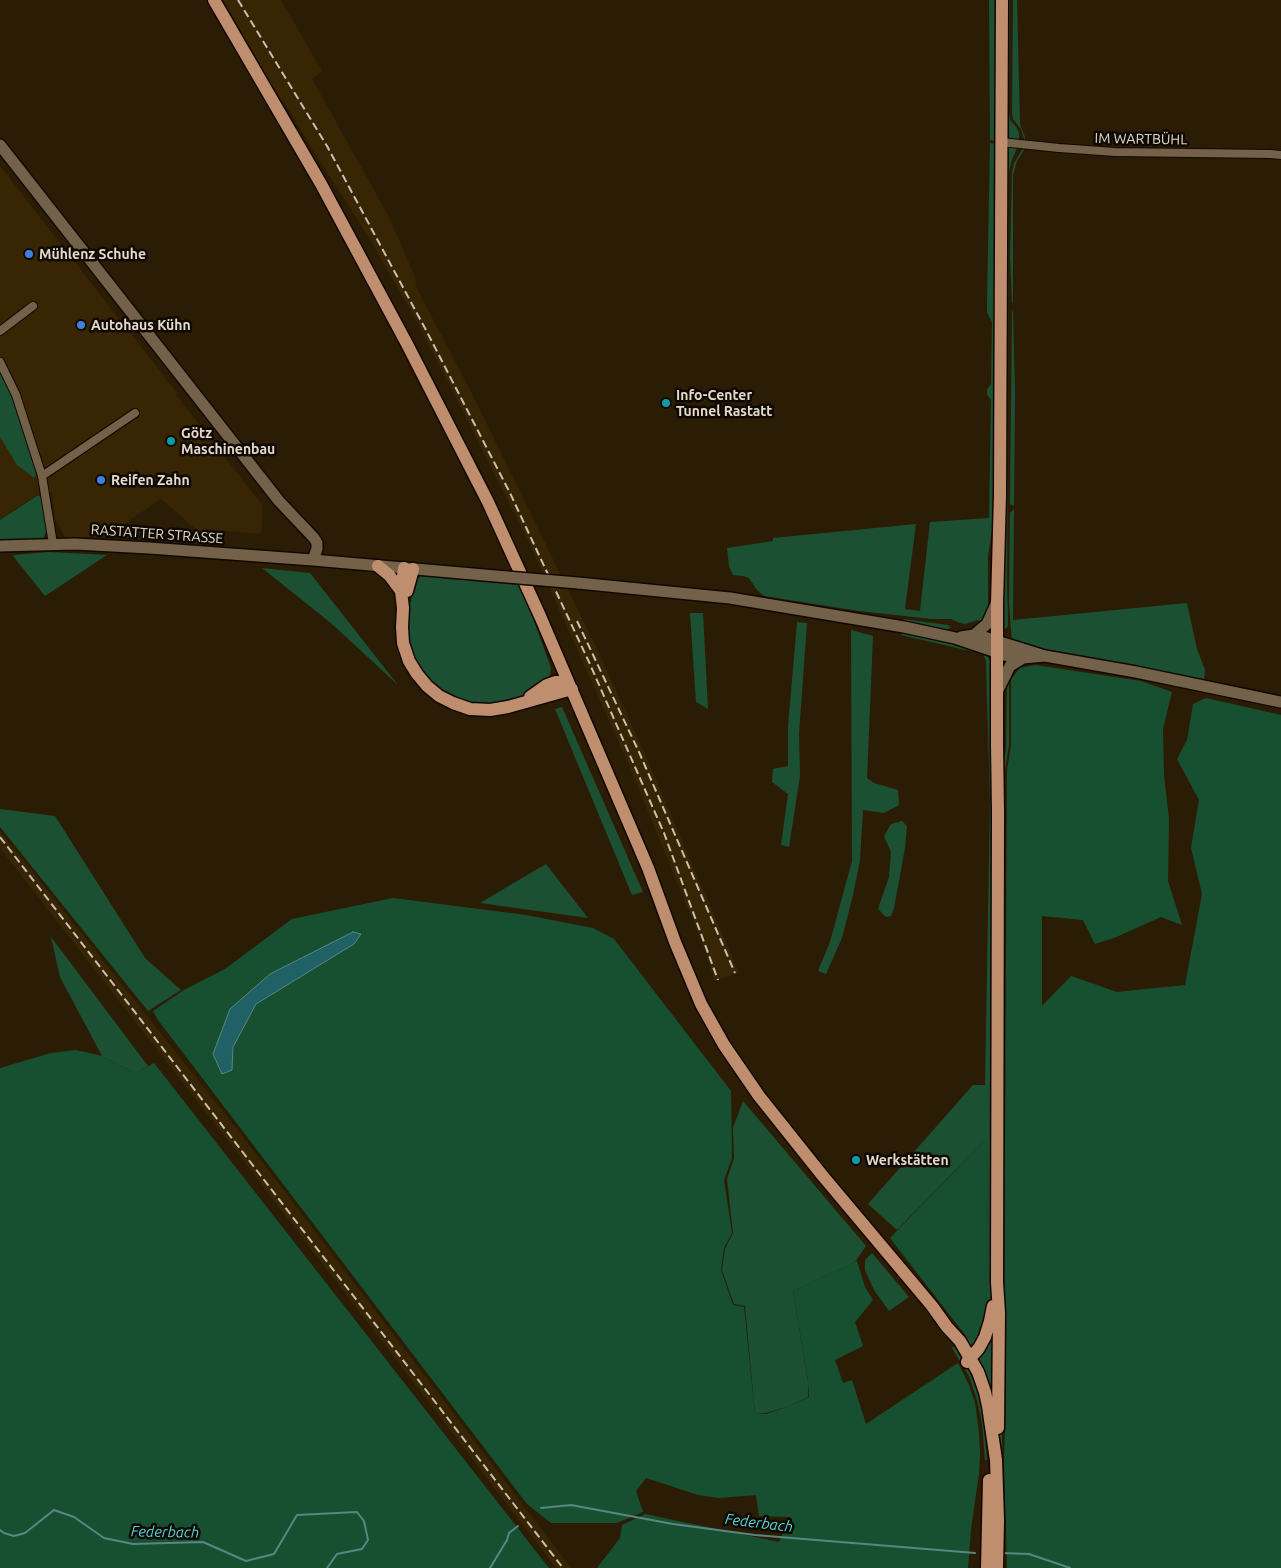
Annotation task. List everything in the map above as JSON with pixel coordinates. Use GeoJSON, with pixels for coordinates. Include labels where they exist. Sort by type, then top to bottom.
{"type":"FeatureCollection","features":[{"type":"Feature","properties":{"kind":"main road"},"geometry":{"type":"LineString","coordinates":[[214,0],[321,184],[407,344],[488,502],[557,655],[648,868],[675,942],[701,1004],[724,1045],[758,1096],[960,1341],[969,1360],[984,1407],[989,1451],[987,1568]]}},
{"type":"Feature","properties":{"kind":"main road"},"geometry":{"type":"LineString","coordinates":[[998,1568],[996,1460],[998,1439],[999,1313],[997,1282],[997,602],[1000,495],[1002,0]]}},
{"type":"Feature","properties":{"kind":"main road"},"geometry":{"type":"LineString","coordinates":[[378,566],[389,575],[401,591]]}},
{"type":"Feature","properties":{"kind":"main road"},"geometry":{"type":"LineString","coordinates":[[409,568],[403,608],[403,643],[409,661],[417,674],[438,696],[470,709],[490,710],[508,707],[570,685]]}},
{"type":"Feature","properties":{"kind":"main road"},"geometry":{"type":"LineString","coordinates":[[403,608],[401,591],[409,568]]}},
{"type":"Feature","properties":{"kind":"main road"},"geometry":{"type":"LineString","coordinates":[[547,685],[557,655]]}},
{"type":"Feature","properties":{"kind":"main road"},"geometry":{"type":"LineString","coordinates":[[524,701],[547,685],[555,682],[570,685]]}},
{"type":"Feature","properties":{"kind":"main road"},"geometry":{"type":"LineString","coordinates":[[969,1360],[979,1348],[988,1330],[997,1282]]}},
{"type":"Feature","properties":{"kind":"main road"},"geometry":{"type":"LineString","coordinates":[[969,1360],[978,1372],[985,1392],[996,1460]]}},
{"type":"Feature","properties":{"kind":"street","name":"IM WARTBÜHL"},"geometry":{"type":"LineString","coordinates":[[1001,142],[1115,152],[1281,155]]}},
{"type":"Feature","properties":{"kind":"street"},"geometry":{"type":"LineString","coordinates":[[0,145],[279,501],[309,534],[313,560]]}},
{"type":"Feature","properties":{"kind":"street"},"geometry":{"type":"LineString","coordinates":[[0,331],[33,306]]}},
{"type":"Feature","properties":{"kind":"street"},"geometry":{"type":"LineString","coordinates":[[0,362],[16,395],[42,476],[53,544]]}},
{"type":"Feature","properties":{"kind":"street"},"geometry":{"type":"LineString","coordinates":[[42,476],[135,413]]}},
{"type":"Feature","properties":{"kind":"street","name":"RASTATTER STRASSE"},"geometry":{"type":"LineString","coordinates":[[0,546],[53,544],[149,548],[578,583],[730,598],[904,627],[955,638]]}},
{"type":"Feature","properties":{"kind":"street"},"geometry":{"type":"LineString","coordinates":[[955,638],[974,635],[987,624],[997,602]]}},
{"type":"Feature","properties":{"kind":"street"},"geometry":{"type":"LineString","coordinates":[[974,635],[997,647],[1008,656],[1023,658],[1045,656]]}},
{"type":"Feature","properties":{"kind":"street"},"geometry":{"type":"LineString","coordinates":[[955,638],[1136,672],[1281,702]]}},
{"type":"Feature","properties":{"kind":"street"},"geometry":{"type":"LineString","coordinates":[[997,692],[1008,669],[1023,658]]}},
{"type":"Feature","properties":{"kind":"shaded area"},"geometry":{"type":"Polygon","coordinates":[[[217,0],[281,0],[322,71],[312,79],[389,217],[415,277],[416,287],[471,392],[597,649],[644,752],[739,973],[714,981],[708,957],[629,765],[529,542],[473,431],[416,320],[365,231],[283,100],[281,101],[217,0]]]}},
{"type":"Feature","properties":{"kind":"shaded area"},"geometry":{"type":"Polygon","coordinates":[[[0,166],[263,506],[261,534],[207,529],[199,532],[161,499],[105,537],[65,537],[55,519],[52,492],[38,494],[0,519],[0,166]]]}},
{"type":"Feature","properties":{"kind":"shaded area"},"geometry":{"type":"Polygon","coordinates":[[[0,831],[240,1133],[571,1568],[556,1568],[229,1142],[0,848],[0,831]]]}},
{"type":"Feature","properties":{"kind":"green space"},"geometry":{"type":"Polygon","coordinates":[[[989,0],[997,0],[995,141],[990,140],[989,0]]]}},
{"type":"Feature","properties":{"kind":"green space"},"geometry":{"type":"Polygon","coordinates":[[[1006,0],[1010,0],[1009,113],[1010,120],[1019,133],[1017,141],[1011,140],[1006,135],[1006,0]]]}},
{"type":"Feature","properties":{"kind":"green space"},"geometry":{"type":"Polygon","coordinates":[[[1013,0],[1017,0],[1020,124],[1025,142],[1021,129],[1013,119],[1012,113],[1013,0]]]}},
{"type":"Feature","properties":{"kind":"green space"},"geometry":{"type":"Polygon","coordinates":[[[990,143],[995,144],[995,477],[993,524],[988,556],[988,614],[983,624],[978,620],[965,624],[951,619],[932,619],[859,611],[764,596],[757,590],[749,578],[733,575],[729,566],[727,548],[773,541],[773,538],[916,524],[905,609],[920,611],[930,522],[989,518],[991,400],[987,390],[991,384],[992,322],[987,312],[987,303],[990,143]]]}},
{"type":"Feature","properties":{"kind":"green space"},"geometry":{"type":"Polygon","coordinates":[[[1017,146],[1017,148],[1009,173],[1008,624],[1007,628],[1004,629],[1005,154],[1008,148],[1017,146]]]}},
{"type":"Feature","properties":{"kind":"green space"},"geometry":{"type":"Polygon","coordinates":[[[1024,147],[1026,147],[1017,161],[1013,175],[1013,303],[1010,256],[1012,173],[1014,163],[1024,147]]]}},
{"type":"Feature","properties":{"kind":"green space"},"geometry":{"type":"Polygon","coordinates":[[[1013,310],[1015,392],[1014,506],[1010,504],[1013,310]]]}},
{"type":"Feature","properties":{"kind":"green space"},"geometry":{"type":"Polygon","coordinates":[[[0,368],[14,398],[35,467],[36,474],[34,478],[17,465],[0,437],[0,368]]]}},
{"type":"Feature","properties":{"kind":"green space"},"geometry":{"type":"Polygon","coordinates":[[[38,495],[42,498],[47,528],[44,537],[35,541],[20,539],[0,540],[0,520],[38,495]]]}},
{"type":"Feature","properties":{"kind":"green space"},"geometry":{"type":"Polygon","coordinates":[[[1014,509],[1013,620],[1187,603],[1197,649],[1205,670],[1204,679],[1199,683],[1012,642],[1009,603],[1010,513],[1014,509]]]}},
{"type":"Feature","properties":{"kind":"green space"},"geometry":{"type":"Polygon","coordinates":[[[49,552],[107,555],[45,596],[13,556],[49,552]]]}},
{"type":"Feature","properties":{"kind":"green space"},"geometry":{"type":"Polygon","coordinates":[[[262,568],[310,573],[398,685],[332,624],[262,568]]]}},
{"type":"Feature","properties":{"kind":"green space"},"geometry":{"type":"Polygon","coordinates":[[[421,576],[521,585],[551,668],[547,682],[523,698],[480,707],[440,692],[419,670],[409,645],[408,615],[415,582],[421,576]]]}},
{"type":"Feature","properties":{"kind":"green space"},"geometry":{"type":"Polygon","coordinates":[[[690,613],[703,613],[708,709],[696,702],[690,613]]]}},
{"type":"Feature","properties":{"kind":"green space"},"geometry":{"type":"Polygon","coordinates":[[[903,619],[948,625],[951,628],[944,630],[902,623],[903,619]]]}},
{"type":"Feature","properties":{"kind":"green space"},"geometry":{"type":"Polygon","coordinates":[[[797,622],[807,623],[799,733],[800,776],[789,847],[781,845],[788,794],[772,782],[773,769],[788,766],[788,727],[797,622]]]}},
{"type":"Feature","properties":{"kind":"green space"},"geometry":{"type":"Polygon","coordinates":[[[851,630],[873,636],[867,778],[874,783],[898,790],[899,805],[884,813],[863,810],[860,860],[853,895],[842,938],[826,974],[818,971],[830,942],[852,861],[851,630]]]}},
{"type":"Feature","properties":{"kind":"green space"},"geometry":{"type":"Polygon","coordinates":[[[901,630],[964,645],[984,652],[990,660],[991,666],[993,1058],[990,1095],[993,1142],[992,1297],[990,1313],[972,1349],[963,1339],[966,1336],[971,1337],[980,1329],[985,1314],[987,1294],[988,1142],[983,1142],[897,1230],[868,1204],[973,1085],[985,1085],[990,801],[986,661],[983,654],[901,635],[901,630]]]}},
{"type":"Feature","properties":{"kind":"green space"},"geometry":{"type":"Polygon","coordinates":[[[1035,665],[1141,681],[1172,692],[1163,729],[1164,776],[1169,819],[1168,881],[1182,925],[1161,917],[1114,938],[1095,944],[1083,920],[1042,916],[1042,1006],[1071,976],[1117,992],[1185,985],[1202,894],[1191,848],[1199,800],[1177,759],[1187,740],[1193,704],[1206,698],[1281,715],[1281,1568],[1007,1568],[1004,1461],[1006,1392],[1004,1345],[1007,770],[1011,745],[1011,679],[1020,668],[1035,665]]]}},
{"type":"Feature","properties":{"kind":"green space"},"geometry":{"type":"Polygon","coordinates":[[[1009,677],[1009,745],[1005,770],[1002,1461],[1000,1460],[1000,1439],[1003,768],[1006,749],[1007,682],[1009,677]]]}},
{"type":"Feature","properties":{"kind":"green space"},"geometry":{"type":"Polygon","coordinates":[[[562,707],[643,892],[632,895],[555,709],[562,707]]]}},
{"type":"Feature","properties":{"kind":"green space"},"geometry":{"type":"Polygon","coordinates":[[[0,809],[55,816],[145,958],[181,990],[148,1011],[0,827],[0,809]]]}},
{"type":"Feature","properties":{"kind":"green space"},"geometry":{"type":"Polygon","coordinates":[[[902,821],[907,826],[905,848],[894,908],[891,916],[886,917],[878,909],[889,877],[891,852],[884,836],[891,824],[902,821]]]}},
{"type":"Feature","properties":{"kind":"green space"},"geometry":{"type":"Polygon","coordinates":[[[546,864],[588,918],[480,903],[546,864]]]}},
{"type":"Feature","properties":{"kind":"green space"},"geometry":{"type":"Polygon","coordinates":[[[393,898],[526,915],[593,928],[614,939],[731,1091],[732,1158],[724,1180],[732,1233],[724,1248],[721,1270],[733,1305],[744,1307],[755,1414],[766,1414],[809,1397],[793,1291],[857,1261],[865,1287],[873,1300],[855,1322],[863,1346],[835,1360],[843,1383],[852,1380],[866,1424],[958,1363],[969,1385],[975,1403],[980,1454],[968,1568],[597,1568],[620,1538],[622,1525],[645,1514],[779,1542],[790,1517],[759,1516],[756,1495],[718,1498],[698,1495],[646,1478],[636,1491],[643,1512],[617,1523],[551,1523],[527,1504],[153,1011],[184,990],[225,969],[292,919],[393,898]]]}},
{"type":"Feature","properties":{"kind":"green space"},"geometry":{"type":"Polygon","coordinates":[[[51,937],[148,1066],[136,1073],[102,1056],[60,977],[51,937]]]}},
{"type":"Feature","properties":{"kind":"green space"},"geometry":{"type":"Polygon","coordinates":[[[76,1050],[102,1056],[136,1073],[154,1063],[549,1568],[0,1568],[0,1068],[51,1053],[76,1050]]]}},
{"type":"Feature","properties":{"kind":"green space"},"geometry":{"type":"Polygon","coordinates":[[[743,1101],[866,1246],[855,1262],[793,1291],[808,1382],[808,1397],[789,1406],[766,1413],[755,1414],[745,1306],[734,1304],[722,1270],[725,1249],[733,1233],[727,1179],[734,1158],[733,1128],[743,1101]]]}},
{"type":"Feature","properties":{"kind":"green space"},"geometry":{"type":"Polygon","coordinates":[[[983,1142],[988,1142],[987,1294],[985,1314],[980,1329],[971,1337],[966,1336],[890,1238],[983,1142]]]}},
{"type":"Feature","properties":{"kind":"green space"},"geometry":{"type":"Polygon","coordinates":[[[872,1253],[909,1297],[889,1311],[874,1290],[865,1270],[865,1260],[872,1253]]]}},
{"type":"Feature","properties":{"kind":"green space"},"geometry":{"type":"Polygon","coordinates":[[[993,1322],[995,1405],[986,1376],[978,1360],[993,1322]]]}},
{"type":"Feature","properties":{"kind":"green space"},"geometry":{"type":"Polygon","coordinates":[[[954,1346],[970,1373],[978,1392],[984,1424],[987,1460],[985,1460],[982,1423],[977,1400],[969,1376],[952,1348],[954,1346]]]}},
{"type":"Feature","properties":{"kind":"water"},"geometry":{"type":"Polygon","coordinates":[[[353,932],[361,934],[354,944],[256,1004],[233,1047],[232,1070],[222,1074],[213,1054],[230,1009],[270,974],[353,932]]]}},
{"type":"Feature","properties":{"kind":"waterway","name":"Federbach"},"geometry":{"type":"LineString","coordinates":[[541,1508],[571,1505],[673,1524],[755,1535],[975,1553]]}},
{"type":"Feature","properties":{"kind":"waterway","name":"Federbach"},"geometry":{"type":"LineString","coordinates":[[0,1530],[14,1536],[25,1533],[54,1510],[74,1517],[104,1538],[133,1544],[203,1542],[246,1561],[274,1554],[297,1515],[357,1512],[364,1521],[368,1540],[362,1549],[337,1554],[327,1568]]}},
{"type":"Feature","properties":{"kind":"waterway","name":"Federbach"},"geometry":{"type":"LineString","coordinates":[[490,1568],[507,1540],[509,1533],[518,1526]]}},
{"type":"Feature","properties":{"kind":"waterway","name":"Federbach"},"geometry":{"type":"LineString","coordinates":[[1002,1553],[1029,1554],[1070,1568]]}},
{"type":"Feature","properties":{"kind":"railway"},"geometry":{"type":"LineString","coordinates":[[238,0],[327,146],[427,332],[510,493],[589,662],[664,833],[718,980]]}},
{"type":"Feature","properties":{"kind":"railway"},"geometry":{"type":"LineString","coordinates":[[577,621],[639,752],[735,973]]}},
{"type":"Feature","properties":{"kind":"railway"},"geometry":{"type":"LineString","coordinates":[[0,837],[563,1568]]}},
{"type":"Feature","properties":{"kind":"place","name":"Mühlenz Schuhe"},"geometry":{"type":"Point","coordinates":[29,254]}},
{"type":"Feature","properties":{"kind":"place","name":"Autohaus Kühn"},"geometry":{"type":"Point","coordinates":[81,325]}},
{"type":"Feature","properties":{"kind":"place","name":"Info-Center Tunnel Rastatt"},"geometry":{"type":"Point","coordinates":[666,403]}},
{"type":"Feature","properties":{"kind":"place","name":"Götz Maschinenbau"},"geometry":{"type":"Point","coordinates":[171,441]}},
{"type":"Feature","properties":{"kind":"place","name":"Reifen Zahn"},"geometry":{"type":"Point","coordinates":[101,480]}},
{"type":"Feature","properties":{"kind":"place","name":"Werkstätten"},"geometry":{"type":"Point","coordinates":[856,1160]}}]}
